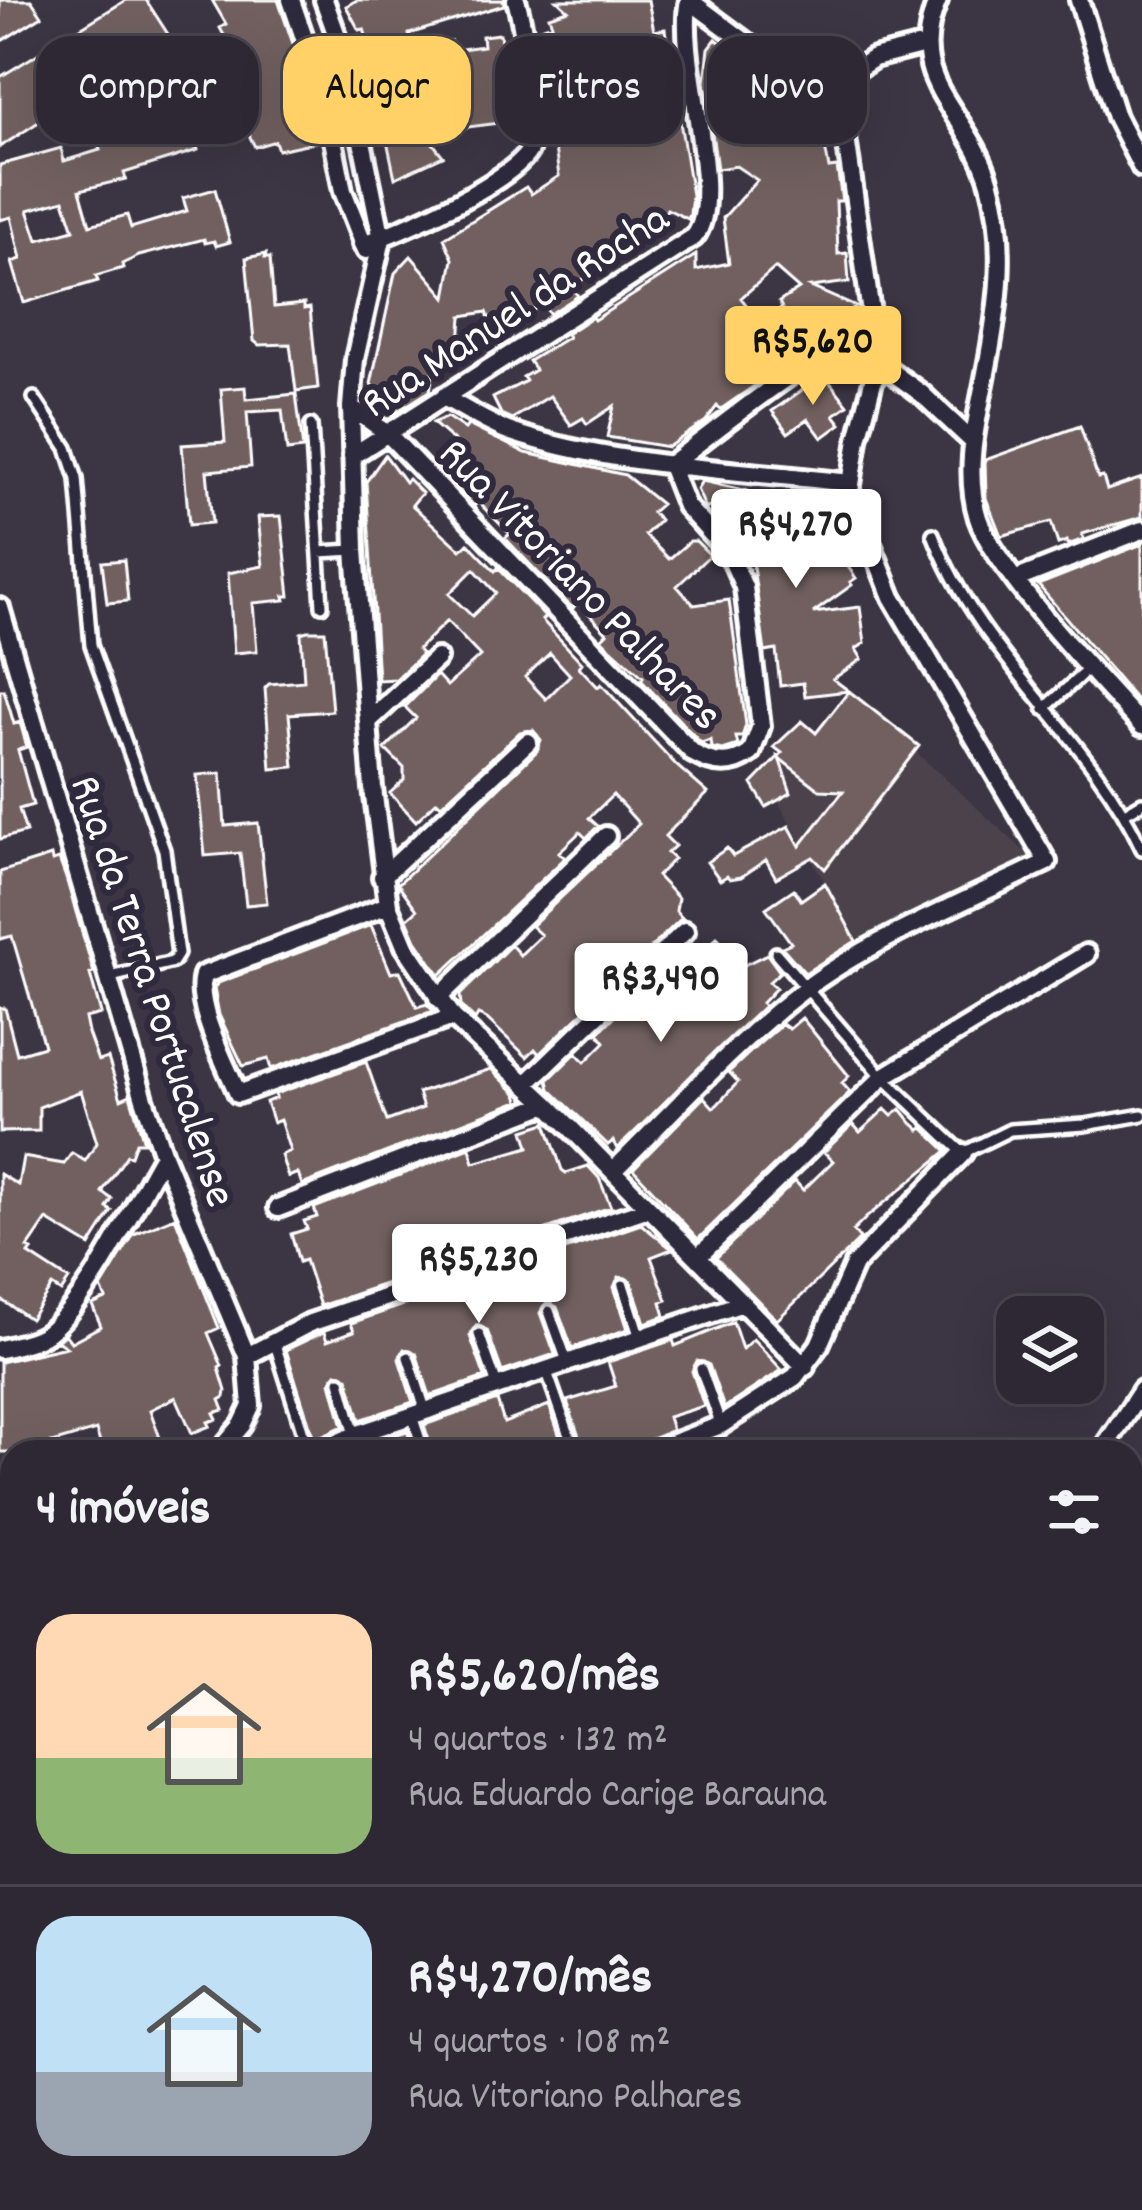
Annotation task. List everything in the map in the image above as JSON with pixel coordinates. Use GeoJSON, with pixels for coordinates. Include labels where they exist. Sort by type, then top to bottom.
{"type":"FeatureCollection","features":[{"type":"Feature","properties":{"kind":"street"},"geometry":{"type":"LineString","coordinates":[[291,0],[325,99],[343,191],[374,267]]}},
{"type":"Feature","properties":{"kind":"street"},"geometry":{"type":"LineString","coordinates":[[325,0],[345,58],[382,238],[355,359],[351,407],[355,550],[388,905],[405,946],[453,1017],[547,1104],[805,1366]]}},
{"type":"Feature","properties":{"kind":"street"},"geometry":{"type":"LineString","coordinates":[[362,244],[467,196],[518,164],[530,150],[531,110],[516,0]]}},
{"type":"Feature","properties":{"kind":"street"},"geometry":{"type":"LineString","coordinates":[[689,0],[738,36]]}},
{"type":"Feature","properties":{"kind":"street","name":"Rua Manuel da Rocha"},"geometry":{"type":"LineString","coordinates":[[352,456],[694,237],[701,228],[707,193],[685,34],[689,0]]}},
{"type":"Feature","properties":{"kind":"street"},"geometry":{"type":"LineString","coordinates":[[938,0],[925,46],[939,88],[978,152],[998,212],[999,303],[972,441],[979,521],[1017,579],[1142,726]]}},
{"type":"Feature","properties":{"kind":"street"},"geometry":{"type":"LineString","coordinates":[[1079,0],[1116,117],[1142,168]]}},
{"type":"Feature","properties":{"kind":"street"},"geometry":{"type":"LineString","coordinates":[[867,63],[925,46]]}},
{"type":"Feature","properties":{"kind":"street"},"geometry":{"type":"LineString","coordinates":[[613,1171],[804,989],[939,914],[1047,862],[892,597],[863,531],[849,483],[878,362],[848,144]]}},
{"type":"Feature","properties":{"kind":"street"},"geometry":{"type":"LineString","coordinates":[[670,464],[773,389],[870,329]]}},
{"type":"Feature","properties":{"kind":"street"},"geometry":{"type":"LineString","coordinates":[[878,362],[922,394],[972,441]]}},
{"type":"Feature","properties":{"kind":"street"},"geometry":{"type":"LineString","coordinates":[[445,398],[512,432],[670,464],[849,483]]}},
{"type":"Feature","properties":{"kind":"street","name":"Rua Vitoriano Palhares"},"geometry":{"type":"LineString","coordinates":[[351,407],[388,434],[693,753],[716,764],[731,763],[751,753],[761,727],[744,587],[729,553],[686,506],[670,464]]}},
{"type":"Feature","properties":{"kind":"street"},"geometry":{"type":"LineString","coordinates":[[1017,579],[1142,530]]}},
{"type":"Feature","properties":{"kind":"street","name":"Rua da Terra Portucalense"},"geometry":{"type":"LineString","coordinates":[[0,608],[106,978],[163,1155],[247,1356],[251,1406],[229,1440]]}},
{"type":"Feature","properties":{"kind":"street"},"geometry":{"type":"LineString","coordinates":[[370,720],[436,658]]}},
{"type":"Feature","properties":{"kind":"street"},"geometry":{"type":"LineString","coordinates":[[382,877],[529,742]]}},
{"type":"Feature","properties":{"kind":"street"},"geometry":{"type":"LineString","coordinates":[[438,998],[606,836]]}},
{"type":"Feature","properties":{"kind":"street"},"geometry":{"type":"LineString","coordinates":[[388,905],[203,975],[201,989],[211,1026],[238,1094],[453,1017]]}},
{"type":"Feature","properties":{"kind":"street"},"geometry":{"type":"LineString","coordinates":[[526,1084],[686,931]]}},
{"type":"Feature","properties":{"kind":"street"},"geometry":{"type":"LineString","coordinates":[[698,1257],[883,1077],[1086,954]]}},
{"type":"Feature","properties":{"kind":"street"},"geometry":{"type":"LineString","coordinates":[[278,1208],[547,1104]]}},
{"type":"Feature","properties":{"kind":"street"},"geometry":{"type":"LineString","coordinates":[[682,1440],[721,1425],[779,1389],[805,1366],[854,1265],[963,1153]]}},
{"type":"Feature","properties":{"kind":"street"},"geometry":{"type":"LineString","coordinates":[[0,1349],[52,1329],[82,1291],[163,1155]]}},
{"type":"Feature","properties":{"kind":"street"},"geometry":{"type":"LineString","coordinates":[[247,1356],[310,1323],[650,1208]]}},
{"type":"Feature","properties":{"kind":"street"},"geometry":{"type":"LineString","coordinates":[[343,1440],[743,1303]]}},
{"type":"Feature","properties":{"kind":"street"},"geometry":{"type":"LineString","coordinates":[[1109,1440],[1142,1390]]}},
{"type":"Feature","properties":{"kind":"lane"},"geometry":{"type":"LineString","coordinates":[[343,191],[371,187]]}},
{"type":"Feature","properties":{"kind":"lane"},"geometry":{"type":"LineString","coordinates":[[34,398],[67,448],[77,479],[91,644],[164,850],[178,954],[172,962],[106,978]]}},
{"type":"Feature","properties":{"kind":"lane"},"geometry":{"type":"LineString","coordinates":[[311,425],[322,606]]}},
{"type":"Feature","properties":{"kind":"lane"},"geometry":{"type":"LineString","coordinates":[[933,534],[961,597],[1125,813],[1142,849]]}},
{"type":"Feature","properties":{"kind":"lane"},"geometry":{"type":"LineString","coordinates":[[319,551],[355,550]]}},
{"type":"Feature","properties":{"kind":"lane"},"geometry":{"type":"LineString","coordinates":[[1043,709],[1090,667]]}},
{"type":"Feature","properties":{"kind":"lane"},"geometry":{"type":"LineString","coordinates":[[1125,813],[1142,803]]}},
{"type":"Feature","properties":{"kind":"lane"},"geometry":{"type":"LineString","coordinates":[[776,953],[883,1077],[963,1153],[1010,1130],[1085,1125],[1142,1114]]}},
{"type":"Feature","properties":{"kind":"lane"},"geometry":{"type":"LineString","coordinates":[[623,1285],[640,1341]]}},
{"type":"Feature","properties":{"kind":"lane"},"geometry":{"type":"LineString","coordinates":[[549,1311],[568,1364]]}},
{"type":"Feature","properties":{"kind":"lane"},"geometry":{"type":"LineString","coordinates":[[479,1334],[498,1388]]}},
{"type":"Feature","properties":{"kind":"lane"},"geometry":{"type":"LineString","coordinates":[[274,1341],[309,1440]]}},
{"type":"Feature","properties":{"kind":"lane"},"geometry":{"type":"LineString","coordinates":[[408,1357],[422,1440]]}},
{"type":"Feature","properties":{"kind":"lane"},"geometry":{"type":"LineString","coordinates":[[701,1369],[721,1425]]}},
{"type":"Feature","properties":{"kind":"lane"},"geometry":{"type":"LineString","coordinates":[[547,1372],[571,1440]]}},
{"type":"Feature","properties":{"kind":"lane"},"geometry":{"type":"LineString","coordinates":[[340,1381],[356,1435]]}},
{"type":"Feature","properties":{"kind":"shaded area"},"geometry":{"type":"Polygon","coordinates":[[[849,691],[1030,856],[863,948],[762,774],[781,753],[774,747],[802,721],[817,732],[849,691]]]}},
{"type":"Feature","properties":{"kind":"building"},"geometry":{"type":"Polygon","coordinates":[[[0,0],[31,0],[42,16],[0,42],[0,0]]]}},
{"type":"Feature","properties":{"kind":"building"},"geometry":{"type":"Polygon","coordinates":[[[126,0],[146,0],[169,36],[67,36],[126,0]]]}},
{"type":"Feature","properties":{"kind":"building"},"geometry":{"type":"Polygon","coordinates":[[[212,0],[278,0],[290,36],[283,36],[283,144],[306,144],[278,150],[275,141],[255,147],[259,144],[259,36],[224,36],[220,28],[226,24],[212,0]]]}},
{"type":"Feature","properties":{"kind":"building"},"geometry":{"type":"Polygon","coordinates":[[[357,0],[504,0],[504,5],[409,36],[366,36],[346,6],[357,0]]]}},
{"type":"Feature","properties":{"kind":"building"},"geometry":{"type":"Polygon","coordinates":[[[557,0],[648,0],[654,31],[665,29],[666,36],[539,36],[538,29],[552,24],[549,16],[568,10],[557,0]]]}},
{"type":"Feature","properties":{"kind":"building"},"geometry":{"type":"Polygon","coordinates":[[[500,34],[495,36],[495,124],[471,127],[471,48],[483,46],[482,36],[500,34]]]}},
{"type":"Feature","properties":{"kind":"building"},"geometry":{"type":"Polygon","coordinates":[[[36,55],[36,124],[0,147],[0,77],[36,55]]]}},
{"type":"Feature","properties":{"kind":"building"},"geometry":{"type":"Polygon","coordinates":[[[683,140],[692,195],[690,214],[688,219],[667,209],[658,230],[651,226],[612,251],[617,258],[571,287],[578,296],[550,314],[543,305],[493,331],[487,312],[462,316],[459,358],[436,356],[430,391],[393,414],[371,384],[395,273],[411,256],[446,297],[453,259],[444,238],[526,187],[531,194],[559,176],[554,144],[683,144],[683,140]]]}},
{"type":"Feature","properties":{"kind":"building"},"geometry":{"type":"Polygon","coordinates":[[[98,144],[196,144],[198,150],[124,173],[126,179],[80,190],[90,225],[127,215],[131,228],[187,211],[183,198],[215,189],[230,242],[216,246],[204,239],[139,256],[122,264],[123,268],[96,276],[98,281],[24,303],[12,262],[21,259],[11,217],[0,220],[0,165],[61,148],[64,161],[100,150],[98,144]],[[64,200],[28,210],[38,240],[74,230],[64,200]]]}},
{"type":"Feature","properties":{"kind":"building"},"geometry":{"type":"Polygon","coordinates":[[[388,144],[433,144],[443,156],[395,178],[388,144]]]}},
{"type":"Feature","properties":{"kind":"building"},"geometry":{"type":"Polygon","coordinates":[[[714,144],[824,144],[829,168],[837,167],[842,201],[836,201],[838,254],[847,253],[849,282],[811,287],[856,307],[814,336],[818,342],[721,409],[717,406],[706,421],[668,447],[607,437],[614,406],[587,424],[583,418],[571,425],[550,396],[512,419],[501,414],[493,398],[526,381],[523,377],[535,370],[529,361],[568,337],[566,334],[696,255],[696,270],[729,263],[723,218],[757,180],[736,166],[717,169],[714,144]],[[775,268],[741,298],[760,323],[782,308],[779,302],[799,289],[775,268]]]}},
{"type":"Feature","properties":{"kind":"building"},"geometry":{"type":"Polygon","coordinates":[[[266,254],[274,307],[304,304],[304,309],[310,308],[318,388],[296,391],[290,344],[254,341],[246,258],[266,254]]]}},
{"type":"Feature","properties":{"kind":"building"},"geometry":{"type":"Polygon","coordinates":[[[824,375],[848,405],[834,415],[841,424],[822,438],[808,419],[788,433],[772,411],[824,375]]]}},
{"type":"Feature","properties":{"kind":"building"},"geometry":{"type":"Polygon","coordinates":[[[245,387],[246,399],[296,394],[303,449],[287,451],[282,410],[247,412],[251,467],[207,471],[212,523],[189,525],[182,445],[225,442],[221,389],[245,387]]]}},
{"type":"Feature","properties":{"kind":"building"},"geometry":{"type":"Polygon","coordinates":[[[447,417],[526,453],[625,475],[661,504],[652,512],[660,520],[645,535],[669,559],[690,541],[710,555],[677,586],[694,605],[729,600],[746,725],[742,737],[736,737],[738,745],[723,750],[712,748],[711,740],[701,743],[643,677],[601,639],[607,633],[578,602],[573,608],[563,599],[505,538],[510,534],[478,502],[474,506],[436,466],[455,442],[433,423],[447,417]]]}},
{"type":"Feature","properties":{"kind":"building"},"geometry":{"type":"Polygon","coordinates":[[[1080,426],[1098,478],[1103,477],[1107,490],[1142,478],[1142,517],[1082,534],[1084,539],[1068,545],[1067,541],[1058,544],[1051,522],[1001,536],[986,498],[985,460],[1080,426]]]}},
{"type":"Feature","properties":{"kind":"building"},"geometry":{"type":"Polygon","coordinates":[[[385,455],[405,482],[408,479],[422,493],[412,505],[461,550],[468,543],[495,571],[498,568],[545,617],[542,620],[582,663],[579,667],[708,793],[665,836],[675,846],[667,853],[674,859],[657,876],[678,898],[676,911],[682,918],[539,1054],[535,1049],[527,1057],[487,1019],[478,1015],[475,1020],[461,1006],[460,995],[511,945],[520,955],[541,935],[531,926],[639,824],[613,795],[589,818],[598,826],[586,838],[580,832],[559,852],[565,858],[440,975],[416,940],[407,919],[417,910],[398,884],[537,751],[541,740],[533,730],[520,732],[441,805],[437,801],[416,821],[390,793],[404,780],[404,768],[385,749],[416,718],[405,707],[437,675],[447,686],[480,656],[447,621],[396,679],[378,680],[366,482],[385,455]],[[474,569],[449,594],[472,616],[496,593],[474,569]],[[550,653],[525,677],[546,699],[570,675],[550,653]]]}},
{"type":"Feature","properties":{"kind":"building"},"geometry":{"type":"Polygon","coordinates":[[[702,481],[748,491],[759,511],[755,550],[782,503],[802,515],[796,523],[818,539],[831,523],[843,532],[836,540],[847,548],[841,557],[856,578],[813,613],[860,607],[865,643],[856,649],[862,659],[833,679],[849,691],[805,696],[803,683],[780,686],[776,650],[765,652],[752,559],[713,505],[706,509],[697,489],[702,481]]]}},
{"type":"Feature","properties":{"kind":"building"},"geometry":{"type":"Polygon","coordinates":[[[281,516],[290,596],[253,603],[257,651],[234,653],[228,573],[263,566],[258,517],[281,516]]]}},
{"type":"Feature","properties":{"kind":"building"},"geometry":{"type":"Polygon","coordinates":[[[1142,544],[1142,707],[1038,585],[1142,544]]]}},
{"type":"Feature","properties":{"kind":"building"},"geometry":{"type":"Polygon","coordinates":[[[124,560],[128,601],[107,603],[102,562],[124,560]]]}},
{"type":"Feature","properties":{"kind":"building"},"geometry":{"type":"Polygon","coordinates":[[[325,631],[332,711],[289,714],[294,767],[271,769],[265,688],[304,681],[301,633],[325,631]]]}},
{"type":"Feature","properties":{"kind":"building"},"geometry":{"type":"Polygon","coordinates":[[[0,690],[4,690],[14,724],[20,722],[27,747],[18,750],[33,805],[19,809],[26,832],[0,839],[0,690]]]}},
{"type":"Feature","properties":{"kind":"building"},"geometry":{"type":"Polygon","coordinates":[[[849,691],[919,746],[825,869],[813,857],[776,878],[766,860],[741,877],[720,880],[707,862],[727,848],[733,856],[789,826],[800,846],[843,791],[820,790],[779,758],[791,793],[766,807],[752,784],[782,753],[774,747],[802,721],[816,733],[849,691]]]}},
{"type":"Feature","properties":{"kind":"building"},"geometry":{"type":"Polygon","coordinates":[[[221,773],[225,826],[258,823],[267,903],[246,905],[240,853],[205,856],[197,775],[221,773]]]}},
{"type":"Feature","properties":{"kind":"building"},"geometry":{"type":"Polygon","coordinates":[[[51,856],[52,861],[59,859],[66,878],[94,973],[90,974],[101,1014],[85,1018],[88,1033],[98,1061],[108,1058],[121,1099],[130,1095],[144,1142],[136,1142],[131,1156],[127,1155],[102,1192],[112,1199],[107,1208],[112,1211],[90,1246],[47,1220],[28,1248],[32,1250],[29,1254],[69,1280],[61,1292],[52,1286],[30,1319],[0,1299],[0,1174],[18,1185],[23,1157],[64,1164],[72,1153],[85,1161],[97,1143],[81,1091],[39,1107],[39,1131],[0,1132],[0,1008],[5,1008],[17,1054],[44,1046],[12,936],[0,939],[0,872],[51,856]]]}},
{"type":"Feature","properties":{"kind":"building"},"geometry":{"type":"Polygon","coordinates":[[[825,883],[856,941],[805,973],[782,947],[791,943],[766,908],[794,889],[801,900],[825,883]]]}},
{"type":"Feature","properties":{"kind":"building"},"geometry":{"type":"Polygon","coordinates":[[[371,925],[391,973],[400,971],[417,1007],[427,1004],[433,1011],[271,1069],[268,1059],[243,1066],[219,1015],[214,988],[218,983],[371,925]]]}},
{"type":"Feature","properties":{"kind":"building"},"geometry":{"type":"Polygon","coordinates":[[[717,937],[729,949],[683,982],[689,992],[767,954],[780,972],[769,982],[776,988],[764,1006],[617,1149],[613,1141],[608,1145],[550,1089],[548,1080],[576,1053],[585,1062],[605,1042],[598,1033],[623,1008],[631,1016],[657,992],[649,984],[667,966],[675,975],[717,937]]]}},
{"type":"Feature","properties":{"kind":"building"},"geometry":{"type":"Polygon","coordinates":[[[802,1018],[849,1076],[842,1083],[850,1092],[698,1239],[633,1169],[704,1097],[713,1107],[717,1105],[738,1082],[729,1072],[760,1043],[782,1024],[789,1029],[802,1018]]]}},
{"type":"Feature","properties":{"kind":"building"},"geometry":{"type":"Polygon","coordinates":[[[366,1062],[387,1121],[423,1108],[418,1093],[491,1069],[519,1101],[302,1185],[298,1173],[288,1177],[281,1155],[290,1151],[280,1120],[273,1123],[266,1102],[276,1098],[275,1094],[366,1062]]]}},
{"type":"Feature","properties":{"kind":"building"},"geometry":{"type":"Polygon","coordinates":[[[885,1109],[892,1116],[901,1109],[947,1151],[867,1217],[853,1231],[860,1239],[777,1320],[716,1258],[795,1181],[803,1190],[833,1161],[824,1152],[853,1124],[860,1132],[885,1109]]]}},
{"type":"Feature","properties":{"kind":"building"},"geometry":{"type":"Polygon","coordinates":[[[546,1123],[562,1170],[588,1166],[599,1178],[611,1207],[320,1306],[291,1234],[307,1229],[304,1221],[317,1217],[314,1208],[470,1148],[474,1163],[529,1147],[524,1130],[546,1123]]]}},
{"type":"Feature","properties":{"kind":"building"},"geometry":{"type":"Polygon","coordinates":[[[175,1217],[219,1328],[208,1333],[222,1366],[224,1410],[214,1413],[217,1419],[208,1422],[210,1426],[192,1433],[176,1397],[150,1410],[161,1440],[99,1440],[96,1430],[62,1440],[0,1440],[0,1362],[66,1347],[57,1341],[65,1334],[71,1342],[101,1326],[92,1305],[106,1299],[101,1288],[134,1234],[175,1217]]]}},
{"type":"Feature","properties":{"kind":"building"},"geometry":{"type":"Polygon","coordinates":[[[641,1224],[672,1249],[651,1257],[667,1300],[661,1302],[665,1316],[645,1323],[631,1281],[619,1277],[614,1287],[628,1329],[572,1348],[557,1307],[547,1302],[540,1313],[555,1354],[502,1372],[487,1330],[477,1325],[470,1336],[485,1377],[430,1396],[416,1353],[404,1349],[399,1359],[413,1402],[360,1420],[348,1378],[337,1373],[331,1382],[343,1426],[314,1439],[286,1350],[324,1332],[327,1341],[354,1331],[351,1323],[641,1224]]]}},
{"type":"Feature","properties":{"kind":"building"},"geometry":{"type":"Polygon","coordinates":[[[733,1322],[742,1349],[753,1339],[782,1370],[724,1408],[709,1365],[697,1361],[692,1371],[704,1406],[668,1417],[672,1430],[651,1440],[580,1440],[567,1401],[616,1386],[608,1362],[673,1340],[675,1346],[733,1322]]]}},
{"type":"Feature","properties":{"kind":"building"},"geometry":{"type":"Polygon","coordinates":[[[497,1400],[504,1423],[549,1405],[561,1440],[429,1440],[424,1425],[497,1400]]]}},
{"type":"Feature","properties":{"kind":"building"},"geometry":{"type":"Polygon","coordinates":[[[407,1431],[410,1440],[381,1440],[407,1431]]]}}]}
